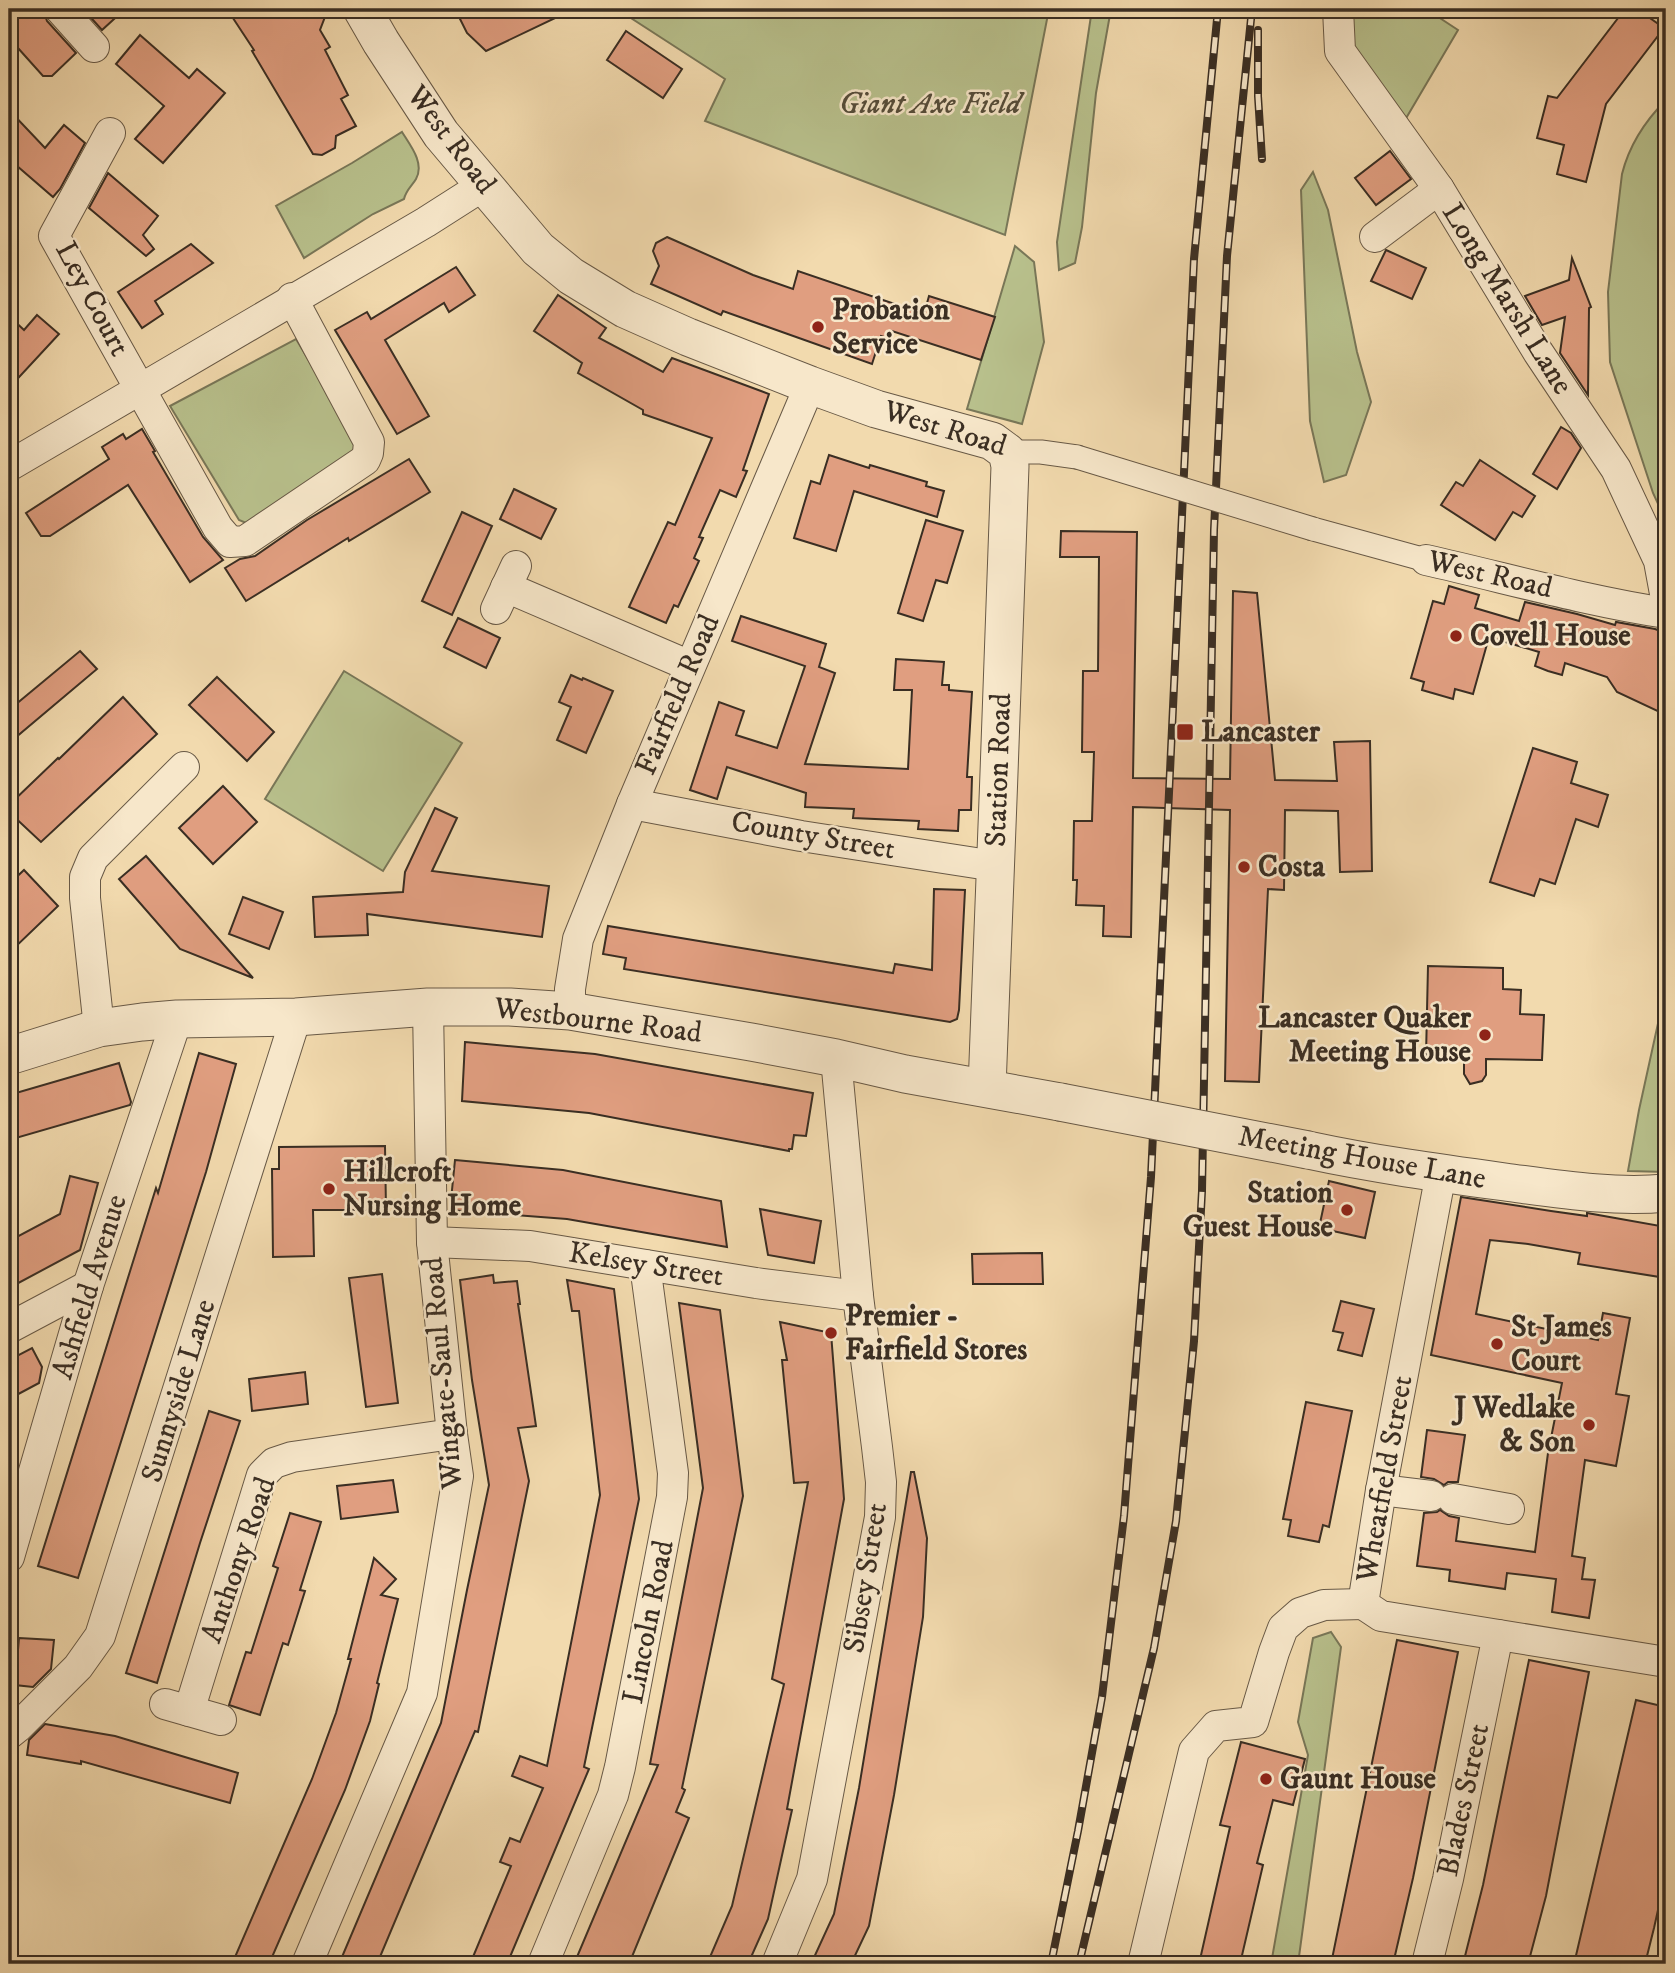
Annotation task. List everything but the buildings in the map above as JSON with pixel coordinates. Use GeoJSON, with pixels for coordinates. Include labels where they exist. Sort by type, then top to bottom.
{"type":"FeatureCollection","features":[{"type":"Feature","properties":{"kind":"street"},"geometry":{"type":"LineString","coordinates":[[60,9],[94,47]]}},
{"type":"Feature","properties":{"kind":"street","name":"West Road"},"geometry":{"type":"LineString","coordinates":[[362,9],[441,134],[538,249],[571,276],[625,309],[810,385],[876,409],[992,441],[1007,452],[1041,452],[1077,457],[1312,529],[1426,560],[1616,606],[1666,613]]}},
{"type":"Feature","properties":{"kind":"street","name":"Long Marsh Lane"},"geometry":{"type":"LineString","coordinates":[[1338,9],[1340,51],[1438,189],[1538,352],[1616,469],[1659,561],[1666,599]]}},
{"type":"Feature","properties":{"kind":"street","name":"Ley Court"},"geometry":{"type":"LineString","coordinates":[[110,133],[54,236],[141,390]]}},
{"type":"Feature","properties":{"kind":"street"},"geometry":{"type":"LineString","coordinates":[[9,466],[484,186]]}},
{"type":"Feature","properties":{"kind":"street"},"geometry":{"type":"LineString","coordinates":[[1375,237],[1438,189]]}},
{"type":"Feature","properties":{"kind":"street"},"geometry":{"type":"LineString","coordinates":[[141,390],[218,528],[230,542],[245,541],[365,460],[368,453],[369,442],[292,298]]}},
{"type":"Feature","properties":{"kind":"street","name":"Fairfield Road"},"geometry":{"type":"LineString","coordinates":[[570,1012],[570,989],[578,939],[632,804],[810,385]]}},
{"type":"Feature","properties":{"kind":"street","name":"Station Road"},"geometry":{"type":"LineString","coordinates":[[987,1088],[1010,479],[1007,452]]}},
{"type":"Feature","properties":{"kind":"street"},"geometry":{"type":"LineString","coordinates":[[506,588],[690,666]]}},
{"type":"Feature","properties":{"kind":"street"},"geometry":{"type":"LineString","coordinates":[[99,1028],[85,877],[93,858],[184,767]]}},
{"type":"Feature","properties":{"kind":"street","name":"County Street"},"geometry":{"type":"LineString","coordinates":[[632,804],[801,836],[995,866]]}},
{"type":"Feature","properties":{"kind":"street","name":"Westbourne Road"},"geometry":{"type":"LineString","coordinates":[[9,1056],[99,1028],[177,1019],[296,1017],[428,1007],[510,1007],[570,1012],[836,1058],[905,1074],[1060,1102]]}},
{"type":"Feature","properties":{"kind":"street","name":"Wingate-Saul Road"},"geometry":{"type":"LineString","coordinates":[[307,1964],[422,1693],[458,1476],[432,1242],[428,1007]]}},
{"type":"Feature","properties":{"kind":"street","name":"Sunnyside Lane"},"geometry":{"type":"LineString","coordinates":[[9,1734],[78,1667],[100,1636],[296,1017]]}},
{"type":"Feature","properties":{"kind":"street","name":"Ashfield Avenue"},"geometry":{"type":"LineString","coordinates":[[9,1557],[88,1286],[177,1019]]}},
{"type":"Feature","properties":{"kind":"street","name":"Sibsey Street"},"geometry":{"type":"LineString","coordinates":[[777,1964],[812,1879],[880,1517],[881,1482],[858,1296],[836,1058]]}},
{"type":"Feature","properties":{"kind":"street","name":"Meeting House Lane"},"geometry":{"type":"LineString","coordinates":[[1060,1102],[1363,1161],[1441,1173],[1577,1192],[1666,1193]]}},
{"type":"Feature","properties":{"kind":"street","name":"Wheatfield Street"},"geometry":{"type":"LineString","coordinates":[[1441,1173],[1381,1490],[1363,1604],[1381,1616],[1666,1662]]}},
{"type":"Feature","properties":{"kind":"street","name":"Kelsey Street"},"geometry":{"type":"LineString","coordinates":[[432,1242],[530,1246],[858,1296]]}},
{"type":"Feature","properties":{"kind":"street","name":"Lincoln Road"},"geometry":{"type":"LineString","coordinates":[[543,1964],[613,1795],[672,1497],[673,1473],[645,1265]]}},
{"type":"Feature","properties":{"kind":"street"},"geometry":{"type":"LineString","coordinates":[[9,1328],[88,1286]]}},
{"type":"Feature","properties":{"kind":"street","name":"Anthony Road"},"geometry":{"type":"LineString","coordinates":[[222,1720],[177,1707],[262,1475],[274,1463],[292,1457],[452,1434]]}},
{"type":"Feature","properties":{"kind":"street"},"geometry":{"type":"LineString","coordinates":[[1381,1490],[1509,1509]]}},
{"type":"Feature","properties":{"kind":"street"},"geometry":{"type":"LineString","coordinates":[[1143,1964],[1194,1751],[1216,1726],[1253,1722],[1283,1629],[1300,1613],[1324,1605],[1363,1604]]}},
{"type":"Feature","properties":{"kind":"street","name":"Blades Street"},"geometry":{"type":"LineString","coordinates":[[1427,1964],[1448,1879],[1498,1636]]}},
{"type":"Feature","properties":{"kind":"green space","name":"Giant Axe Field"},"geometry":{"type":"Polygon","coordinates":[[[617,9],[1049,9],[1005,235],[705,121],[725,79],[617,9]]]}},
{"type":"Feature","properties":{"kind":"green space"},"geometry":{"type":"Polygon","coordinates":[[[1092,9],[1111,9],[1096,93],[1082,227],[1075,263],[1059,270],[1057,242],[1092,9]]]}},
{"type":"Feature","properties":{"kind":"green space"},"geometry":{"type":"Polygon","coordinates":[[[1350,9],[1426,9],[1458,30],[1405,120],[1356,62],[1350,9]]]}},
{"type":"Feature","properties":{"kind":"green space"},"geometry":{"type":"Polygon","coordinates":[[[1666,100],[1666,521],[1653,493],[1610,362],[1608,292],[1625,164],[1639,134],[1666,100]]]}},
{"type":"Feature","properties":{"kind":"green space"},"geometry":{"type":"Polygon","coordinates":[[[402,132],[419,167],[416,179],[404,199],[373,214],[304,258],[276,206],[402,132]]]}},
{"type":"Feature","properties":{"kind":"green space"},"geometry":{"type":"Polygon","coordinates":[[[1313,172],[1328,210],[1357,352],[1371,402],[1346,475],[1324,482],[1310,421],[1301,190],[1313,172]]]}},
{"type":"Feature","properties":{"kind":"green space"},"geometry":{"type":"Polygon","coordinates":[[[1015,246],[1034,262],[1044,342],[1022,424],[967,409],[1015,246]]]}},
{"type":"Feature","properties":{"kind":"green space"},"geometry":{"type":"Polygon","coordinates":[[[296,339],[356,439],[354,456],[251,525],[239,520],[170,406],[296,339]]]}},
{"type":"Feature","properties":{"kind":"green space"},"geometry":{"type":"Polygon","coordinates":[[[344,671],[462,743],[383,871],[265,799],[344,671]]]}},
{"type":"Feature","properties":{"kind":"green space"},"geometry":{"type":"Polygon","coordinates":[[[1666,987],[1666,1172],[1628,1171],[1639,1110],[1666,987]]]}},
{"type":"Feature","properties":{"kind":"green space"},"geometry":{"type":"Polygon","coordinates":[[[1331,1632],[1341,1647],[1298,1964],[1271,1964],[1308,1755],[1298,1722],[1313,1638],[1331,1632]]]}},
{"type":"Feature","properties":{"kind":"railway"},"geometry":{"type":"LineString","coordinates":[[1051,1964],[1102,1697],[1124,1516],[1151,1177],[1194,259],[1218,9]]}},
{"type":"Feature","properties":{"kind":"railway"},"geometry":{"type":"LineString","coordinates":[[1079,1964],[1154,1648],[1176,1521],[1194,1341],[1202,1191],[1214,530],[1227,256],[1252,9]]}},
{"type":"Feature","properties":{"kind":"railway"},"geometry":{"type":"LineString","coordinates":[[1258,30],[1262,159]]}},
{"type":"Feature","properties":{"kind":"place","name":"Probation Service"},"geometry":{"type":"Point","coordinates":[818,327]}},
{"type":"Feature","properties":{"kind":"place","name":"Covell House"},"geometry":{"type":"Point","coordinates":[1456,636]}},
{"type":"Feature","properties":{"kind":"place","name":"Lancaster"},"geometry":{"type":"Point","coordinates":[1185,732]}},
{"type":"Feature","properties":{"kind":"place","name":"Costa"},"geometry":{"type":"Point","coordinates":[1244,867]}},
{"type":"Feature","properties":{"kind":"place","name":"Lancaster Quaker Meeting House"},"geometry":{"type":"Point","coordinates":[1485,1035]}},
{"type":"Feature","properties":{"kind":"place","name":"Hillcroft Nursing Home"},"geometry":{"type":"Point","coordinates":[329,1189]}},
{"type":"Feature","properties":{"kind":"place","name":"Station Guest House"},"geometry":{"type":"Point","coordinates":[1347,1210]}},
{"type":"Feature","properties":{"kind":"place","name":"Premier - Fairfield Stores"},"geometry":{"type":"Point","coordinates":[831,1333]}},
{"type":"Feature","properties":{"kind":"place","name":"St James Court"},"geometry":{"type":"Point","coordinates":[1497,1344]}},
{"type":"Feature","properties":{"kind":"place","name":"J Wedlake & Son"},"geometry":{"type":"Point","coordinates":[1589,1425]}},
{"type":"Feature","properties":{"kind":"place","name":"Gaunt House"},"geometry":{"type":"Point","coordinates":[1266,1779]}}]}
